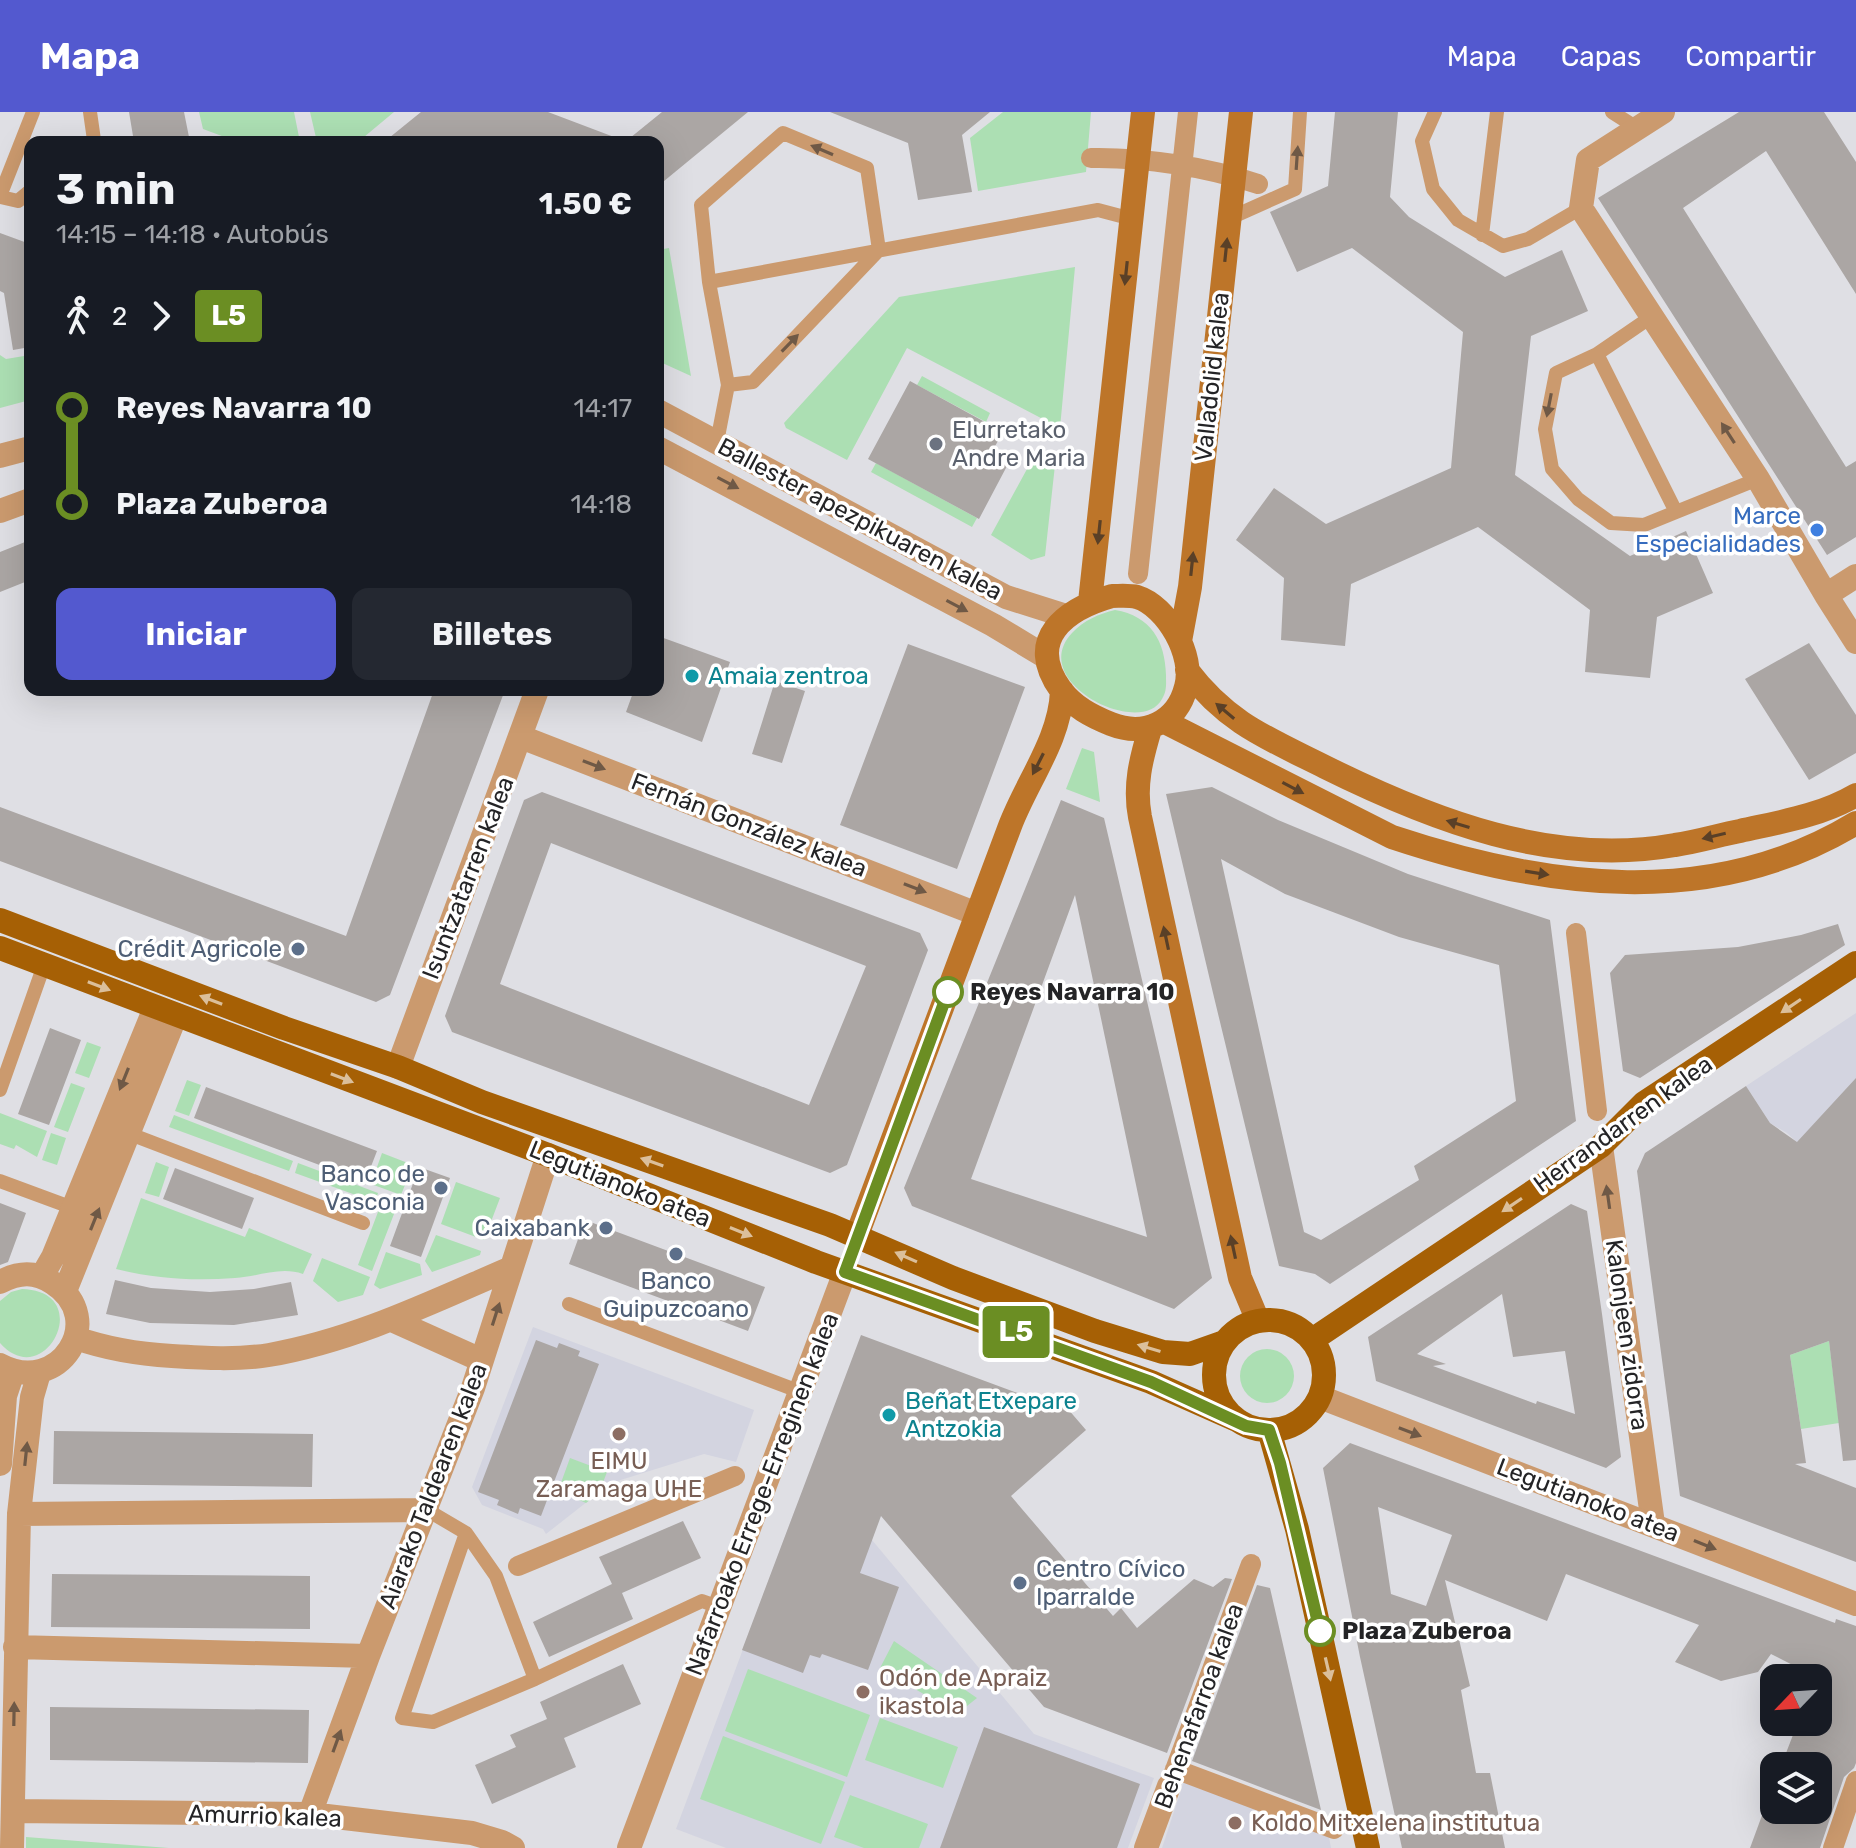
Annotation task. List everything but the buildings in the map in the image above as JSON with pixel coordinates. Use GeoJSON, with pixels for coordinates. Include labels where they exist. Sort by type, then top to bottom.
{"type":"FeatureCollection","features":[{"type":"Feature","properties":{"kind":"main road"},"geometry":{"type":"LineString","coordinates":[[1090,602],[1143,112]]}},
{"type":"Feature","properties":{"kind":"main road","name":"Valladolid kalea"},"geometry":{"type":"LineString","coordinates":[[1180,641],[1190,587],[1230,218],[1246,180],[1241,112]]}},
{"type":"Feature","properties":{"kind":"main road"},"geometry":{"type":"LineString","coordinates":[[1258,1321],[1240,1278],[1137,804],[1138,774],[1156,725],[1181,699],[1187,685],[1180,641],[1160,613],[1135,597],[1112,596],[1090,602],[1066,616],[1054,630],[1046,657],[1062,691],[1082,710],[1122,728],[1156,725],[1392,837],[1432,850],[1536,874],[1636,884],[1687,882],[1767,864],[1856,823]]}},
{"type":"Feature","properties":{"kind":"main road"},"geometry":{"type":"LineString","coordinates":[[1187,670],[1224,712],[1290,750],[1399,803],[1514,839],[1592,849],[1674,846],[1851,803]]}},
{"type":"Feature","properties":{"kind":"main road","name":"Nafarroako Errege-Erreginen kalea"},"geometry":{"type":"LineString","coordinates":[[845,1272],[1016,811],[1057,728],[1062,691]]}},
{"type":"Feature","properties":{"kind":"main road","name":"Legutianoko atea"},"geometry":{"type":"LineString","coordinates":[[0,920],[284,1028],[398,1067],[482,1102],[857,1235],[953,1278],[1150,1349],[1190,1354],[1224,1342]]}},
{"type":"Feature","properties":{"kind":"main road","name":"Legutianoko atea"},"geometry":{"type":"LineString","coordinates":[[0,948],[548,1155],[845,1272],[1151,1382],[1239,1421]]}},
{"type":"Feature","properties":{"kind":"main road","name":"Herrandarren kalea"},"geometry":{"type":"LineString","coordinates":[[1312,1340],[1601,1146],[1644,1103],[1856,963]]}},
{"type":"Feature","properties":{"kind":"main road"},"geometry":{"type":"LineString","coordinates":[[1258,1321],[1288,1323],[1312,1340],[1323,1362],[1324,1374],[1320,1397],[1300,1421],[1285,1428],[1269,1430],[1254,1428],[1228,1412],[1215,1385],[1214,1370],[1224,1342],[1245,1325],[1258,1321]]}},
{"type":"Feature","properties":{"kind":"main road"},"geometry":{"type":"LineString","coordinates":[[1269,1430],[1297,1529],[1368,1848]]}},
{"type":"Feature","properties":{"kind":"street"},"geometry":{"type":"LineString","coordinates":[[1138,574],[1188,112]]}},
{"type":"Feature","properties":{"kind":"street"},"geometry":{"type":"LineString","coordinates":[[1663,112],[1588,160],[1581,208],[1758,479],[1856,642]]}},
{"type":"Feature","properties":{"kind":"street"},"geometry":{"type":"LineString","coordinates":[[1091,158],[1137,159],[1246,180]]}},
{"type":"Feature","properties":{"kind":"street","name":"Ballester apezpikuaren kalea"},"geometry":{"type":"LineString","coordinates":[[664,414],[1006,597],[1066,616]]}},
{"type":"Feature","properties":{"kind":"street"},"geometry":{"type":"LineString","coordinates":[[0,456],[24,450]]}},
{"type":"Feature","properties":{"kind":"street","name":"Ballester apezpikuaren kalea"},"geometry":{"type":"LineString","coordinates":[[664,451],[926,589],[1046,657]]}},
{"type":"Feature","properties":{"kind":"street"},"geometry":{"type":"LineString","coordinates":[[0,511],[24,502]]}},
{"type":"Feature","properties":{"kind":"street"},"geometry":{"type":"LineString","coordinates":[[1826,595],[1856,576]]}},
{"type":"Feature","properties":{"kind":"street","name":"Isuntzatarren kalea"},"geometry":{"type":"LineString","coordinates":[[398,1067],[535,696]]}},
{"type":"Feature","properties":{"kind":"street","name":"Fernán González kalea"},"geometry":{"type":"LineString","coordinates":[[521,737],[977,914]]}},
{"type":"Feature","properties":{"kind":"street"},"geometry":{"type":"LineString","coordinates":[[1576,933],[1597,1111]]}},
{"type":"Feature","properties":{"kind":"street"},"geometry":{"type":"LineString","coordinates":[[65,1291],[130,1134],[166,1012]]}},
{"type":"Feature","properties":{"kind":"street"},"geometry":{"type":"LineString","coordinates":[[42,1276],[166,1012]]}},
{"type":"Feature","properties":{"kind":"street","name":"Kalonjeen zidorra"},"geometry":{"type":"LineString","coordinates":[[1601,1146],[1653,1524]]}},
{"type":"Feature","properties":{"kind":"street","name":"Aiarako Taldearen kalea"},"geometry":{"type":"LineString","coordinates":[[310,1814],[368,1656],[427,1510],[481,1360],[548,1155]]}},
{"type":"Feature","properties":{"kind":"street"},"geometry":{"type":"LineString","coordinates":[[76,1338],[138,1354],[213,1359],[267,1355],[319,1344],[392,1320],[511,1268]]}},
{"type":"Feature","properties":{"kind":"street","name":"Nafarroako Errege-Erreginen kalea"},"geometry":{"type":"LineString","coordinates":[[629,1848],[845,1272]]}},
{"type":"Feature","properties":{"kind":"street"},"geometry":{"type":"LineString","coordinates":[[0,1282],[27,1273],[42,1276],[65,1291],[74,1305],[78,1321],[76,1338],[62,1360],[39,1373],[6,1368],[0,1464]]}},
{"type":"Feature","properties":{"kind":"street"},"geometry":{"type":"LineString","coordinates":[[392,1320],[481,1360]]}},
{"type":"Feature","properties":{"kind":"street"},"geometry":{"type":"LineString","coordinates":[[12,1848],[19,1514],[32,1397],[39,1373]]}},
{"type":"Feature","properties":{"kind":"street","name":"Legutianoko atea"},"geometry":{"type":"LineString","coordinates":[[1320,1397],[1856,1604]]}},
{"type":"Feature","properties":{"kind":"street"},"geometry":{"type":"LineString","coordinates":[[518,1566],[735,1476]]}},
{"type":"Feature","properties":{"kind":"street"},"geometry":{"type":"LineString","coordinates":[[19,1514],[427,1510]]}},
{"type":"Feature","properties":{"kind":"street","name":"Behenafarroa kalea"},"geometry":{"type":"LineString","coordinates":[[1146,1848],[1251,1564]]}},
{"type":"Feature","properties":{"kind":"street"},"geometry":{"type":"LineString","coordinates":[[15,1647],[368,1656]]}},
{"type":"Feature","properties":{"kind":"street"},"geometry":{"type":"LineString","coordinates":[[1172,1778],[1334,1829]]}},
{"type":"Feature","properties":{"kind":"street"},"geometry":{"type":"LineString","coordinates":[[1833,1848],[1856,1781]]}},
{"type":"Feature","properties":{"kind":"street","name":"Amurrio kalea"},"geometry":{"type":"LineString","coordinates":[[13,1811],[310,1814],[472,1833],[513,1848]]}},
{"type":"Feature","properties":{"kind":"lane"},"geometry":{"type":"LineString","coordinates":[[24,196],[18,201],[0,196],[33,112]]}},
{"type":"Feature","properties":{"kind":"lane"},"geometry":{"type":"LineString","coordinates":[[90,112],[93,136]]}},
{"type":"Feature","properties":{"kind":"lane"},"geometry":{"type":"LineString","coordinates":[[1230,218],[1295,189],[1300,112]]}},
{"type":"Feature","properties":{"kind":"lane"},"geometry":{"type":"LineString","coordinates":[[1435,112],[1422,141],[1433,189],[1458,220],[1503,246],[1528,239],[1581,208]]}},
{"type":"Feature","properties":{"kind":"lane"},"geometry":{"type":"LineString","coordinates":[[1482,235],[1497,112]]}},
{"type":"Feature","properties":{"kind":"lane"},"geometry":{"type":"LineString","coordinates":[[1612,112],[1637,128]]}},
{"type":"Feature","properties":{"kind":"lane"},"geometry":{"type":"LineString","coordinates":[[717,442],[728,385],[709,282],[701,205],[783,133],[867,168],[879,250]]}},
{"type":"Feature","properties":{"kind":"lane"},"geometry":{"type":"LineString","coordinates":[[709,282],[1098,210],[1132,219]]}},
{"type":"Feature","properties":{"kind":"lane"},"geometry":{"type":"LineString","coordinates":[[728,385],[753,382],[879,250]]}},
{"type":"Feature","properties":{"kind":"lane"},"geometry":{"type":"LineString","coordinates":[[1651,317],[1597,354],[1556,373],[1545,429],[1552,469],[1578,499],[1611,523],[1644,525],[1758,479]]}},
{"type":"Feature","properties":{"kind":"lane"},"geometry":{"type":"LineString","coordinates":[[1597,354],[1676,512]]}},
{"type":"Feature","properties":{"kind":"lane"},"geometry":{"type":"LineString","coordinates":[[0,1090],[44,965]]}},
{"type":"Feature","properties":{"kind":"lane"},"geometry":{"type":"LineString","coordinates":[[130,1134],[363,1223]]}},
{"type":"Feature","properties":{"kind":"lane"},"geometry":{"type":"LineString","coordinates":[[0,1181],[73,1208]]}},
{"type":"Feature","properties":{"kind":"lane"},"geometry":{"type":"LineString","coordinates":[[569,1304],[801,1392]]}},
{"type":"Feature","properties":{"kind":"lane"},"geometry":{"type":"LineString","coordinates":[[427,1510],[466,1533],[496,1576],[535,1679]]}},
{"type":"Feature","properties":{"kind":"lane"},"geometry":{"type":"LineString","coordinates":[[466,1533],[402,1718],[433,1722],[535,1679],[702,1601],[719,1607]]}},
{"type":"Feature","properties":{"kind":"shaded area"},"geometry":{"type":"Polygon","coordinates":[[[1856,1013],[1856,1196],[1787,1133],[1770,1123],[1746,1086],[1856,1013]]]}},
{"type":"Feature","properties":{"kind":"shaded area","name":"EIMU Zaramaga UHE"},"geometry":{"type":"Polygon","coordinates":[[[533,1327],[754,1410],[736,1462],[704,1454],[611,1483],[546,1534],[543,1529],[482,1505],[472,1487],[533,1327]]]}},
{"type":"Feature","properties":{"kind":"shaded area","name":"Odón de Apraiz ikastola"},"geometry":{"type":"Polygon","coordinates":[[[796,1507],[867,1534],[1034,1734],[1154,1778],[1128,1848],[726,1848],[676,1829],[796,1507]]]}},
{"type":"Feature","properties":{"kind":"shaded area","name":"Koldo Mitxelena institutua"},"geometry":{"type":"Polygon","coordinates":[[[1184,1781],[1328,1832],[1331,1848],[1162,1848],[1184,1781]]]}},
{"type":"Feature","properties":{"kind":"green space"},"geometry":{"type":"Polygon","coordinates":[[[199,112],[294,112],[299,136],[222,136],[203,129],[199,112]]]}},
{"type":"Feature","properties":{"kind":"green space"},"geometry":{"type":"Polygon","coordinates":[[[310,112],[394,112],[365,136],[316,136],[310,112]]]}},
{"type":"Feature","properties":{"kind":"green space"},"geometry":{"type":"Polygon","coordinates":[[[1003,112],[1091,112],[1086,172],[978,191],[970,138],[1003,112]]]}},
{"type":"Feature","properties":{"kind":"green space"},"geometry":{"type":"Polygon","coordinates":[[[669,248],[691,376],[664,364],[664,249],[669,248]]]}},
{"type":"Feature","properties":{"kind":"green space"},"geometry":{"type":"Polygon","coordinates":[[[1075,267],[1060,428],[907,348],[847,460],[786,428],[784,423],[899,297],[1075,267]]]}},
{"type":"Feature","properties":{"kind":"green space"},"geometry":{"type":"Polygon","coordinates":[[[0,355],[6,359],[24,356],[24,402],[0,408],[0,355]]]}},
{"type":"Feature","properties":{"kind":"green space"},"geometry":{"type":"Polygon","coordinates":[[[922,376],[990,413],[986,422],[917,385],[922,376]]]}},
{"type":"Feature","properties":{"kind":"green space"},"geometry":{"type":"Polygon","coordinates":[[[1056,456],[1045,556],[1031,560],[991,535],[1033,458],[1056,456]]]}},
{"type":"Feature","properties":{"kind":"green space"},"geometry":{"type":"Polygon","coordinates":[[[876,463],[977,518],[972,527],[871,472],[876,463]]]}},
{"type":"Feature","properties":{"kind":"green space"},"geometry":{"type":"Polygon","coordinates":[[[1115,610],[1147,624],[1163,651],[1165,690],[1162,699],[1150,710],[1133,712],[1112,709],[1075,686],[1064,670],[1062,652],[1072,633],[1092,618],[1115,610]]]}},
{"type":"Feature","properties":{"kind":"green space"},"geometry":{"type":"Polygon","coordinates":[[[1082,748],[1094,752],[1100,802],[1066,789],[1082,748]]]}},
{"type":"Feature","properties":{"kind":"green space"},"geometry":{"type":"Polygon","coordinates":[[[87,1042],[101,1047],[89,1078],[75,1073],[87,1042]]]}},
{"type":"Feature","properties":{"kind":"green space"},"geometry":{"type":"Polygon","coordinates":[[[187,1080],[201,1085],[189,1116],[175,1111],[187,1080]]]}},
{"type":"Feature","properties":{"kind":"green space"},"geometry":{"type":"Polygon","coordinates":[[[71,1083],[85,1088],[68,1132],[54,1127],[71,1083]]]}},
{"type":"Feature","properties":{"kind":"green space"},"geometry":{"type":"Polygon","coordinates":[[[0,1113],[47,1131],[37,1157],[16,1145],[14,1149],[0,1144],[0,1113]]]}},
{"type":"Feature","properties":{"kind":"green space"},"geometry":{"type":"Polygon","coordinates":[[[174,1115],[293,1161],[289,1171],[169,1127],[174,1115]]]}},
{"type":"Feature","properties":{"kind":"green space"},"geometry":{"type":"Polygon","coordinates":[[[51,1133],[66,1138],[57,1165],[42,1160],[51,1133]]]}},
{"type":"Feature","properties":{"kind":"green space"},"geometry":{"type":"Polygon","coordinates":[[[382,1153],[413,1165],[401,1195],[371,1184],[382,1153]]]}},
{"type":"Feature","properties":{"kind":"green space"},"geometry":{"type":"Polygon","coordinates":[[[156,1162],[169,1167],[159,1197],[145,1193],[156,1162]]]}},
{"type":"Feature","properties":{"kind":"green space"},"geometry":{"type":"Polygon","coordinates":[[[298,1163],[378,1193],[375,1202],[295,1173],[298,1163]]]}},
{"type":"Feature","properties":{"kind":"green space"},"geometry":{"type":"Polygon","coordinates":[[[456,1182],[500,1198],[484,1240],[441,1224],[456,1182]]]}},
{"type":"Feature","properties":{"kind":"green space"},"geometry":{"type":"Polygon","coordinates":[[[384,1196],[399,1201],[372,1271],[358,1265],[384,1196]]]}},
{"type":"Feature","properties":{"kind":"green space"},"geometry":{"type":"Polygon","coordinates":[[[141,1198],[245,1237],[249,1228],[312,1254],[303,1274],[277,1271],[235,1278],[190,1279],[116,1269],[141,1198]]]}},
{"type":"Feature","properties":{"kind":"green space"},"geometry":{"type":"Polygon","coordinates":[[[436,1235],[481,1251],[480,1255],[432,1272],[425,1261],[436,1235]]]}},
{"type":"Feature","properties":{"kind":"green space"},"geometry":{"type":"Polygon","coordinates":[[[386,1252],[420,1264],[422,1275],[380,1289],[374,1285],[386,1252]]]}},
{"type":"Feature","properties":{"kind":"green space"},"geometry":{"type":"Polygon","coordinates":[[[322,1258],[370,1277],[363,1295],[338,1302],[313,1281],[322,1258]]]}},
{"type":"Feature","properties":{"kind":"green space"},"geometry":{"type":"Polygon","coordinates":[[[22,1289],[44,1294],[57,1305],[60,1320],[56,1336],[47,1349],[33,1356],[17,1355],[0,1343],[0,1301],[11,1292],[22,1289]]]}},
{"type":"Feature","properties":{"kind":"green space"},"geometry":{"type":"Polygon","coordinates":[[[1829,1341],[1839,1423],[1801,1429],[1790,1355],[1829,1341]]]}},
{"type":"Feature","properties":{"kind":"green space"},"geometry":{"type":"Polygon","coordinates":[[[1267,1349],[1286,1357],[1294,1376],[1286,1395],[1267,1403],[1248,1395],[1240,1376],[1248,1357],[1267,1349]]]}},
{"type":"Feature","properties":{"kind":"green space"},"geometry":{"type":"Polygon","coordinates":[[[570,1458],[607,1472],[599,1493],[586,1503],[558,1491],[570,1458]]]}},
{"type":"Feature","properties":{"kind":"green space"},"geometry":{"type":"Polygon","coordinates":[[[894,1641],[977,1698],[957,1714],[880,1668],[894,1641]]]}},
{"type":"Feature","properties":{"kind":"green space"},"geometry":{"type":"Polygon","coordinates":[[[748,1669],[870,1715],[847,1777],[725,1731],[748,1669]]]}},
{"type":"Feature","properties":{"kind":"green space"},"geometry":{"type":"Polygon","coordinates":[[[880,1718],[958,1747],[943,1788],[865,1760],[880,1718]]]}},
{"type":"Feature","properties":{"kind":"green space"},"geometry":{"type":"Polygon","coordinates":[[[723,1736],[845,1782],[821,1844],[700,1799],[723,1736]]]}},
{"type":"Feature","properties":{"kind":"green space"},"geometry":{"type":"Polygon","coordinates":[[[850,1795],[928,1824],[919,1848],[864,1848],[834,1837],[850,1795]]]}},
{"type":"Feature","properties":{"kind":"green space"},"geometry":{"type":"Polygon","coordinates":[[[26,1837],[169,1848],[26,1848],[26,1837]]]}},
{"type":"Feature","properties":{"kind":"bus line","name":"L5"},"geometry":{"type":"LineString","coordinates":[[948,992],[845,1272],[1151,1382],[1246,1426],[1269,1430],[1297,1529],[1320,1631]]}},
{"type":"Feature","properties":{"kind":"place","name":"Elurretako Andre Maria"},"geometry":{"type":"Point","coordinates":[936,444]}},
{"type":"Feature","properties":{"kind":"place","name":"Marce Especialidades"},"geometry":{"type":"Point","coordinates":[1817,530]}},
{"type":"Feature","properties":{"kind":"place","name":"Amaia zentroa"},"geometry":{"type":"Point","coordinates":[692,676]}},
{"type":"Feature","properties":{"kind":"place","name":"Crédit Agricole"},"geometry":{"type":"Point","coordinates":[298,949]}},
{"type":"Feature","properties":{"kind":"place","name":"Reyes Navarra 10"},"geometry":{"type":"Point","coordinates":[948,992]}},
{"type":"Feature","properties":{"kind":"place","name":"Banco de Vasconia"},"geometry":{"type":"Point","coordinates":[441,1188]}},
{"type":"Feature","properties":{"kind":"place","name":"Caixabank"},"geometry":{"type":"Point","coordinates":[606,1228]}},
{"type":"Feature","properties":{"kind":"place","name":"Banco Guipuzcoano"},"geometry":{"type":"Point","coordinates":[676,1254]}},
{"type":"Feature","properties":{"kind":"place","name":"Beñat Etxepare Antzokia"},"geometry":{"type":"Point","coordinates":[889,1415]}},
{"type":"Feature","properties":{"kind":"place","name":"EIMU Zaramaga UHE"},"geometry":{"type":"Point","coordinates":[619,1434]}},
{"type":"Feature","properties":{"kind":"place","name":"Centro Cívico Iparralde"},"geometry":{"type":"Point","coordinates":[1020,1583]}},
{"type":"Feature","properties":{"kind":"place","name":"Plaza Zuberoa"},"geometry":{"type":"Point","coordinates":[1320,1631]}},
{"type":"Feature","properties":{"kind":"place","name":"Odón de Apraiz ikastola"},"geometry":{"type":"Point","coordinates":[863,1692]}},
{"type":"Feature","properties":{"kind":"place","name":"Koldo Mitxelena institutua"},"geometry":{"type":"Point","coordinates":[1235,1823]}}]}
